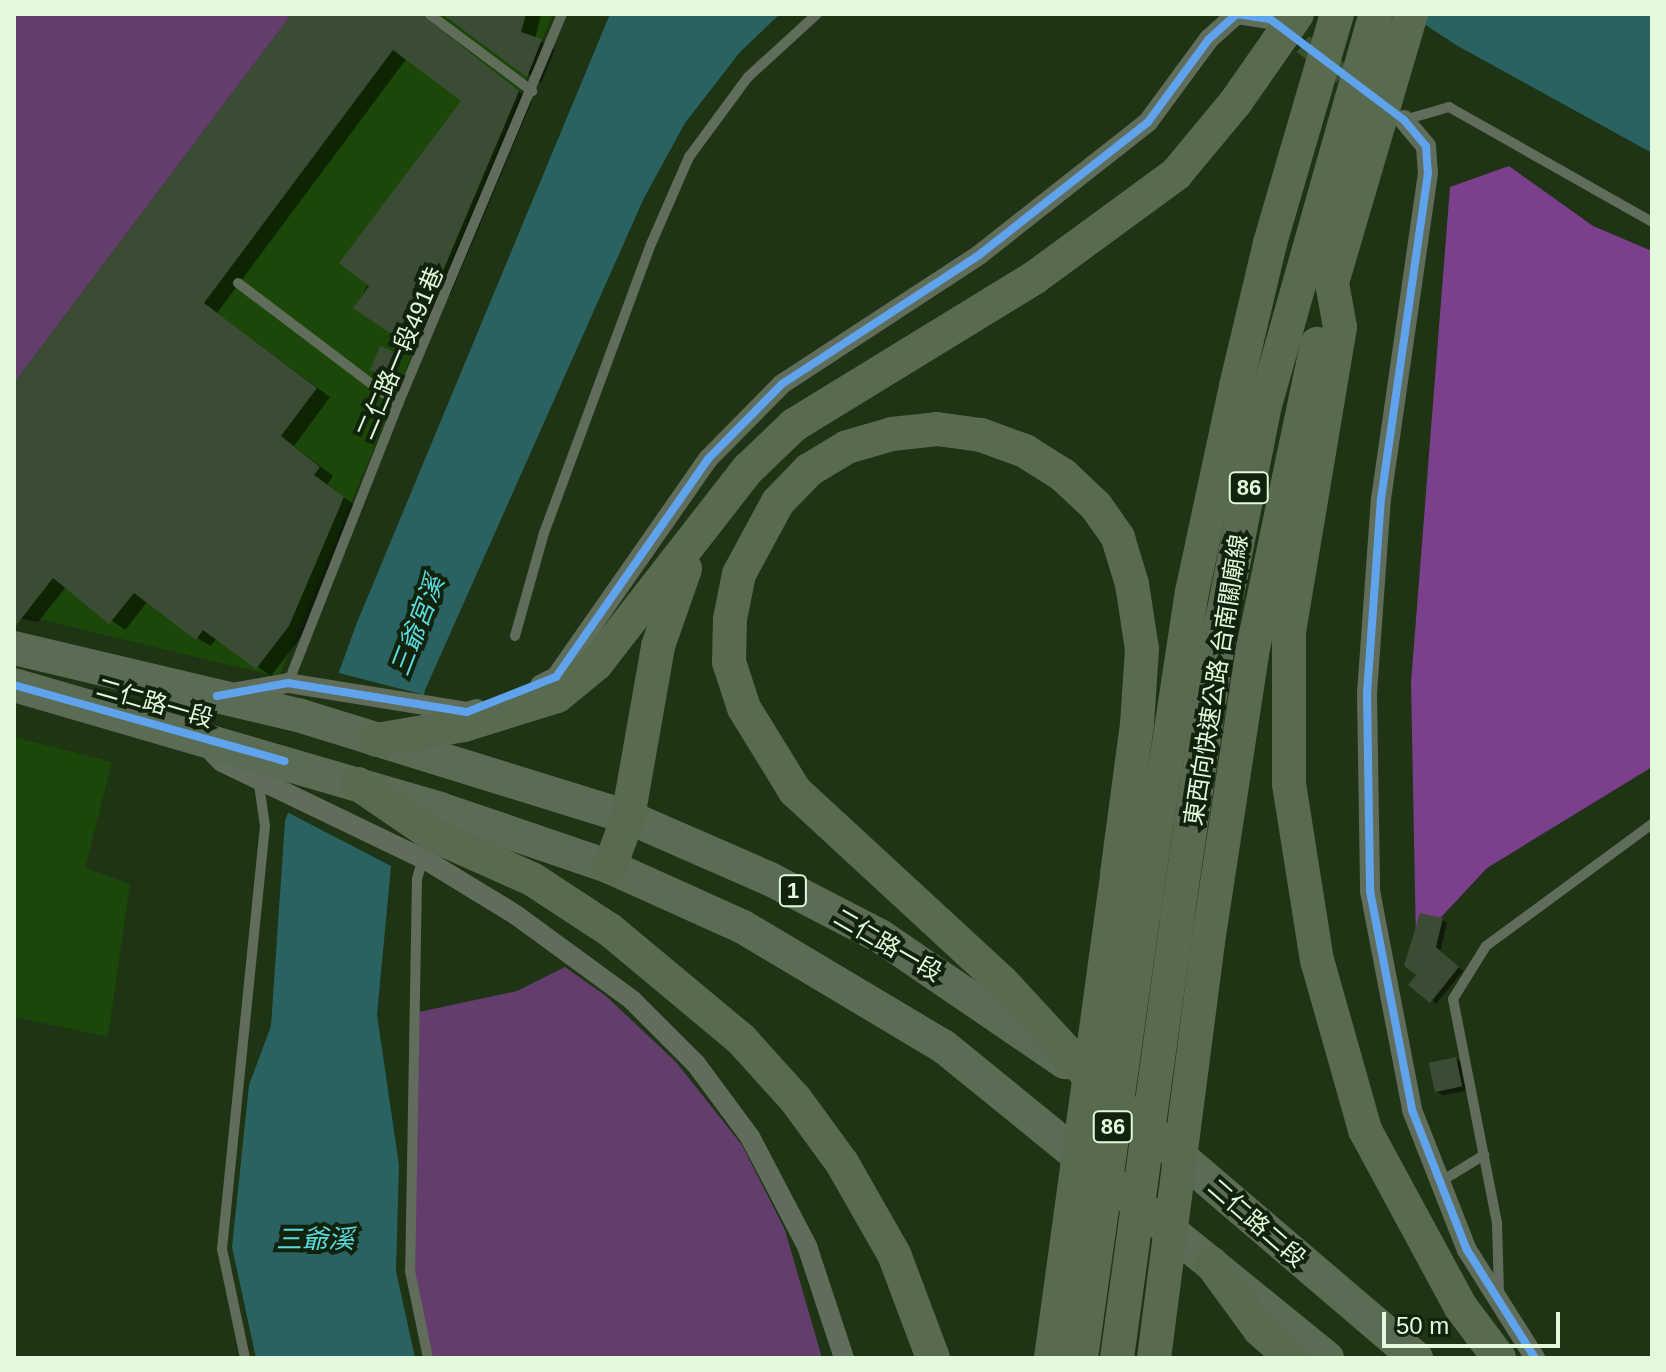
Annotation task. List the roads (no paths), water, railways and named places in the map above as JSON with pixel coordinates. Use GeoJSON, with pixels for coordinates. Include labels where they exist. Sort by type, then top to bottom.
{"type":"FeatureCollection","features":[{"type":"Feature","properties":{"kind":"highway","name":"東西向快速公路 台南關廟線"},"geometry":{"type":"LineString","coordinates":[[1117,1358],[1220,630],[1265,405],[1358,65],[1376,14]]}},
{"type":"Feature","properties":{"kind":"highway"},"geometry":{"type":"LineString","coordinates":[[1154,1358],[1208,942],[1277,516],[1332,283],[1411,14]]}},
{"type":"Feature","properties":{"kind":"highway"},"geometry":{"type":"LineString","coordinates":[[377,740],[557,696],[586,672],[748,469],[794,425],[876,369],[1034,278],[1176,174],[1235,103],[1287,17]]}},
{"type":"Feature","properties":{"kind":"highway","name":"東西向快速公路 台南關廟線"},"geometry":{"type":"LineString","coordinates":[[1081,1358],[1192,592],[1270,243],[1332,28]]}},
{"type":"Feature","properties":{"kind":"highway"},"geometry":{"type":"LineString","coordinates":[[1332,283],[1340,327],[1289,632],[1288,754],[1302,881],[1339,1047],[1365,1130],[1460,1306],[1499,1358]]}},
{"type":"Feature","properties":{"kind":"highway"},"geometry":{"type":"LineString","coordinates":[[1051,1358],[1117,874],[1137,724],[1142,649],[1132,584],[1118,538],[1096,506],[1063,475],[1025,451],[966,433],[937,429],[892,434],[847,447],[809,470],[778,502],[739,574],[730,619],[729,662],[744,708],[795,791],[1002,982],[1099,1087]]}},
{"type":"Feature","properties":{"kind":"highway"},"geometry":{"type":"LineString","coordinates":[[610,867],[628,817],[658,646],[705,526]]}},
{"type":"Feature","properties":{"kind":"highway"},"geometry":{"type":"LineString","coordinates":[[358,784],[431,840],[532,879],[610,930],[741,1039],[796,1100],[842,1163],[894,1254],[933,1358]]}},
{"type":"Feature","properties":{"kind":"highway"},"geometry":{"type":"LineString","coordinates":[[1211,1263],[1260,1330],[1292,1358]]}},
{"type":"Feature","properties":{"kind":"main road","name":"二仁路一段"},"geometry":{"type":"LineString","coordinates":[[14,648],[217,696],[293,699],[377,740],[454,761],[628,817],[770,879],[880,936],[976,997],[1099,1087]]}},
{"type":"Feature","properties":{"kind":"main road","name":"二仁路一段"},"geometry":{"type":"LineString","coordinates":[[14,685],[195,735],[274,774],[358,784]]}},
{"type":"Feature","properties":{"kind":"main road","name":"1"},"geometry":{"type":"LineString","coordinates":[[431,840],[610,867],[743,927],[840,981],[943,1046],[1026,1109],[1327,1358]]}},
{"type":"Feature","properties":{"kind":"main road","name":"二仁路二段"},"geometry":{"type":"LineString","coordinates":[[1099,1087],[1416,1358]]}},
{"type":"Feature","properties":{"kind":"street"},"geometry":{"type":"LineString","coordinates":[[293,699],[466,719],[556,677],[708,459],[782,384],[979,255],[1148,122],[1209,39],[1237,14],[1287,17]]}},
{"type":"Feature","properties":{"kind":"street"},"geometry":{"type":"LineString","coordinates":[[1404,120],[1426,146],[1428,173],[1381,498],[1367,693],[1370,891],[1412,1110],[1438,1183],[1500,1308],[1535,1358]]}},
{"type":"Feature","properties":{"kind":"street"},"geometry":{"type":"LineString","coordinates":[[274,774],[431,840],[516,915],[632,1000],[696,1064],[750,1137],[807,1246],[844,1358]]}},
{"type":"Feature","properties":{"kind":"lane"},"geometry":{"type":"LineString","coordinates":[[429,14],[532,91]]}},
{"type":"Feature","properties":{"kind":"lane","name":"二仁路一段491巷"},"geometry":{"type":"LineString","coordinates":[[293,699],[398,404],[562,14]]}},
{"type":"Feature","properties":{"kind":"lane"},"geometry":{"type":"LineString","coordinates":[[515,636],[544,533],[651,244],[689,157],[748,77],[817,14]]}},
{"type":"Feature","properties":{"kind":"lane"},"geometry":{"type":"LineString","coordinates":[[1404,120],[1449,107],[1652,222]]}},
{"type":"Feature","properties":{"kind":"lane"},"geometry":{"type":"LineString","coordinates":[[238,283],[398,404]]}},
{"type":"Feature","properties":{"kind":"lane"},"geometry":{"type":"LineString","coordinates":[[245,1358],[222,1249],[265,826],[274,774]]}},
{"type":"Feature","properties":{"kind":"lane"},"geometry":{"type":"LineString","coordinates":[[1500,1308],[1497,1223],[1453,999],[1486,946],[1652,824]]}},
{"type":"Feature","properties":{"kind":"lane"},"geometry":{"type":"LineString","coordinates":[[428,1358],[410,1271],[417,879],[431,840]]}},
{"type":"Feature","properties":{"kind":"lane"},"geometry":{"type":"LineString","coordinates":[[1438,1183],[1484,1155]]}},
{"type":"Feature","properties":{"kind":"water","name":"三爺溪"},"geometry":{"type":"Polygon","coordinates":[[[610,14],[780,14],[740,52],[685,123],[644,198],[425,690],[392,856],[377,1015],[399,1165],[396,1271],[415,1358],[256,1358],[232,1247],[249,1085],[271,1026],[285,821],[356,625],[610,14]]]}},
{"type":"Feature","properties":{"kind":"water"},"geometry":{"type":"Polygon","coordinates":[[[1409,14],[1652,14],[1652,153],[1456,45],[1409,14]]]}},
{"type":"Feature","properties":{"kind":"tunnel"},"geometry":{"type":"LineString","coordinates":[[1279,26],[1362,89]]}},
{"type":"Feature","properties":{"kind":"water label","name":"三爺宮溪"},"geometry":{"type":"Point","coordinates":[418,626]}}]}
